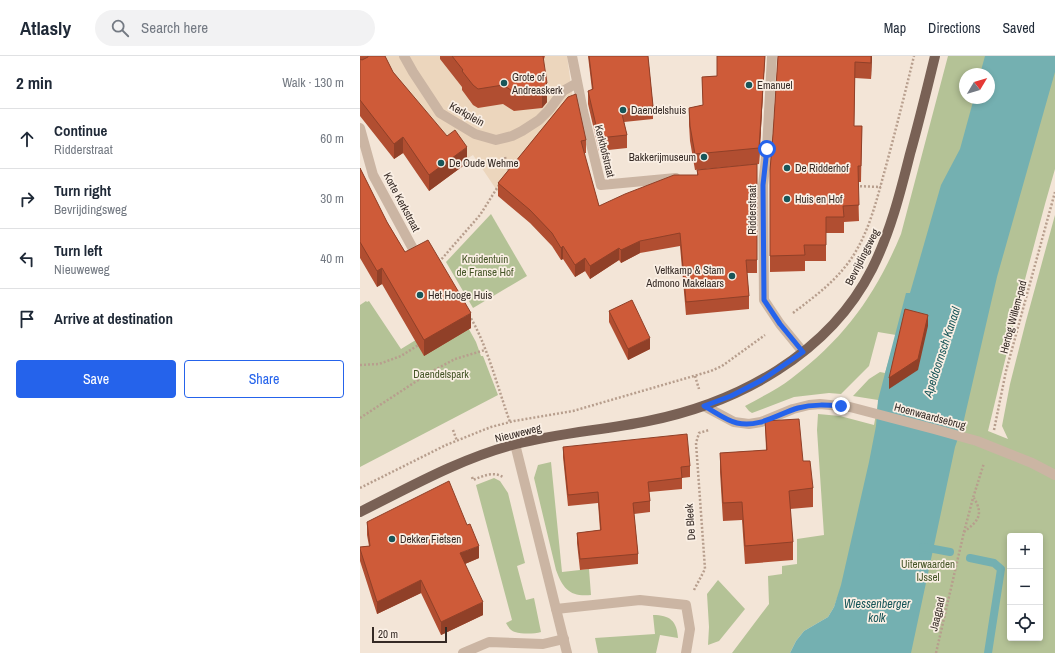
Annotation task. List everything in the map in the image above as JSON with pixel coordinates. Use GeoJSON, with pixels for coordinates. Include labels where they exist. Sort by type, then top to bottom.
{"type":"FeatureCollection","features":[{"type":"Feature","properties":{"kind":"main road","name":"Bevrijdingsweg"},"geometry":{"type":"LineString","coordinates":[[692,410],[731,396],[762,380],[803,352],[835,322],[863,286],[886,239],[902,189],[936,56]]}},
{"type":"Feature","properties":{"kind":"main road","name":"Nieuweweg"},"geometry":{"type":"LineString","coordinates":[[360,512],[446,470],[492,451],[515,444],[544,438],[648,422],[692,410]]}},
{"type":"Feature","properties":{"kind":"street","name":"Kerkplein"},"geometry":{"type":"LineString","coordinates":[[404,56],[440,113],[475,134],[496,140],[500,139]]}},
{"type":"Feature","properties":{"kind":"street","name":"Kerkhofstraat"},"geometry":{"type":"LineString","coordinates":[[572,56],[601,185],[686,178]]}},
{"type":"Feature","properties":{"kind":"street","name":"Ridderstraat"},"geometry":{"type":"LineString","coordinates":[[772,56],[767,149],[760,171],[764,300],[780,324],[803,352]]}},
{"type":"Feature","properties":{"kind":"street"},"geometry":{"type":"LineString","coordinates":[[500,139],[512,136],[539,120],[563,91],[577,83]]}},
{"type":"Feature","properties":{"kind":"street","name":"Korte Kerkstraat"},"geometry":{"type":"LineString","coordinates":[[360,128],[363,153],[412,247]]}},
{"type":"Feature","properties":{"kind":"street","name":"Hoenwaardsebrug"},"geometry":{"type":"LineString","coordinates":[[704,406],[734,422],[749,424],[761,422],[794,409],[809,406],[831,405],[863,410],[977,441],[1032,463],[1055,475]]}},
{"type":"Feature","properties":{"kind":"street"},"geometry":{"type":"LineString","coordinates":[[515,444],[567,653]]}},
{"type":"Feature","properties":{"kind":"street"},"geometry":{"type":"LineString","coordinates":[[556,609],[640,600],[686,605],[690,629],[686,653]]}},
{"type":"Feature","properties":{"kind":"street"},"geometry":{"type":"LineString","coordinates":[[463,653],[489,642],[543,644],[564,639]]}},
{"type":"Feature","properties":{"kind":"path","name":"Bevrijdingsweg"},"geometry":{"type":"LineString","coordinates":[[682,380],[704,374],[722,366],[780,324],[836,278],[858,249],[866,233],[880,187],[914,56]]}},
{"type":"Feature","properties":{"kind":"path"},"geometry":{"type":"LineString","coordinates":[[500,139],[509,171],[505,177]]}},
{"type":"Feature","properties":{"kind":"path"},"geometry":{"type":"LineString","coordinates":[[439,262],[480,215],[501,184]]}},
{"type":"Feature","properties":{"kind":"path"},"geometry":{"type":"LineString","coordinates":[[851,186],[902,189]]}},
{"type":"Feature","properties":{"kind":"path","name":"Hertog Willem-pad"},"geometry":{"type":"LineString","coordinates":[[990,446],[1006,371],[1055,192]]}},
{"type":"Feature","properties":{"kind":"path","name":"Korte Kerkstraat"},"geometry":{"type":"LineString","coordinates":[[412,247],[428,248],[439,262],[442,269]]}},
{"type":"Feature","properties":{"kind":"path"},"geometry":{"type":"LineString","coordinates":[[468,313],[475,324],[510,422]]}},
{"type":"Feature","properties":{"kind":"path"},"geometry":{"type":"LineString","coordinates":[[360,365],[379,364],[402,356],[421,343]]}},
{"type":"Feature","properties":{"kind":"path"},"geometry":{"type":"LineString","coordinates":[[360,418],[429,373],[455,359],[485,350]]}},
{"type":"Feature","properties":{"kind":"path","name":"De Bleek"},"geometry":{"type":"LineString","coordinates":[[686,605],[705,569],[696,443],[699,433]]}},
{"type":"Feature","properties":{"kind":"path","name":"Jaagpad"},"geometry":{"type":"LineString","coordinates":[[936,653],[964,532],[973,498],[990,446]]}},
{"type":"Feature","properties":{"kind":"path"},"geometry":{"type":"LineString","coordinates":[[964,532],[976,522],[979,517],[979,506],[973,498]]}},
{"type":"Feature","properties":{"kind":"green space","name":"Uiterwaarden IJssel"},"geometry":{"type":"Polygon","coordinates":[[[948,56],[1055,56],[1055,169],[1019,302],[988,431],[1008,439],[1002,426],[1010,384],[1055,215],[1055,653],[823,653],[838,596],[828,617],[804,631],[796,641],[790,653],[732,653],[769,604],[768,576],[782,574],[782,566],[797,564],[797,539],[824,535],[817,430],[818,414],[840,416],[874,425],[879,398],[878,400],[853,396],[869,379],[880,372],[885,373],[896,335],[878,332],[869,366],[841,394],[829,393],[794,397],[752,413],[745,406],[787,382],[828,347],[857,314],[870,295],[901,234],[948,56]]]}},
{"type":"Feature","properties":{"kind":"green space","name":"Kruidentuin de Franse Hof"},"geometry":{"type":"Polygon","coordinates":[[[491,214],[527,276],[473,308],[446,262],[491,214]]]}},
{"type":"Feature","properties":{"kind":"green space","name":"Daendelspark"},"geometry":{"type":"Polygon","coordinates":[[[366,301],[369,301],[401,349],[460,313],[476,342],[481,356],[483,356],[498,395],[360,467],[360,305],[366,301]]]}},
{"type":"Feature","properties":{"kind":"green space"},"geometry":{"type":"Polygon","coordinates":[[[551,462],[562,572],[589,569],[591,595],[578,595],[568,590],[561,582],[556,570],[534,478],[538,465],[551,462]]]}},
{"type":"Feature","properties":{"kind":"green space"},"geometry":{"type":"Polygon","coordinates":[[[494,478],[500,481],[508,493],[525,563],[517,566],[526,600],[534,598],[541,632],[528,634],[515,632],[510,629],[506,623],[512,620],[476,485],[494,478]]]}},
{"type":"Feature","properties":{"kind":"green space"},"geometry":{"type":"Polygon","coordinates":[[[718,580],[745,609],[719,641],[708,645],[709,627],[707,594],[718,580]]]}},
{"type":"Feature","properties":{"kind":"green space"},"geometry":{"type":"Polygon","coordinates":[[[653,615],[664,616],[672,620],[676,627],[678,638],[660,635],[656,653],[598,653],[595,638],[655,634],[653,615]]]}},
{"type":"Feature","properties":{"kind":"shaded area"},"geometry":{"type":"Polygon","coordinates":[[[378,56],[444,56],[472,97],[469,101],[472,103],[475,100],[497,95],[522,110],[526,109],[526,56],[567,56],[574,107],[500,195],[473,155],[465,160],[446,151],[378,56]]]}},
{"type":"Feature","properties":{"kind":"water","name":"Uiterwaarden IJssel"},"geometry":{"type":"Polygon","coordinates":[[[985,56],[1055,56],[1055,72],[997,277],[963,424],[955,447],[911,653],[790,653],[796,641],[804,631],[828,617],[834,607],[841,585],[869,462],[876,426],[878,400],[906,293],[910,293],[941,185],[960,149],[972,104],[995,104],[995,68],[982,68],[985,56]]]}},
{"type":"Feature","properties":{"kind":"building"},"geometry":{"type":"Polygon","coordinates":[[[368,56],[385,56],[393,72],[447,136],[455,130],[467,147],[429,175],[403,137],[394,144],[360,100],[360,59],[362,60],[368,56]]]}},
{"type":"Feature","properties":{"kind":"building","name":"Grote of Andreaskerk"},"geometry":{"type":"Polygon","coordinates":[[[452,56],[543,56],[547,83],[542,88],[514,92],[503,85],[478,89],[473,85],[452,56]]]}},
{"type":"Feature","properties":{"kind":"building","name":"Daendelshuis"},"geometry":{"type":"Polygon","coordinates":[[[589,56],[648,56],[653,106],[621,110],[627,135],[599,138],[588,91],[593,89],[589,56]]]}},
{"type":"Feature","properties":{"kind":"building"},"geometry":{"type":"Polygon","coordinates":[[[717,56],[765,56],[759,148],[695,154],[690,126],[689,108],[703,105],[702,77],[717,76],[717,56]]]}},
{"type":"Feature","properties":{"kind":"building"},"geometry":{"type":"Polygon","coordinates":[[[778,56],[871,56],[871,63],[855,62],[854,126],[862,126],[861,166],[858,166],[859,205],[843,206],[844,217],[826,217],[826,245],[804,245],[805,255],[770,256],[770,170],[778,56]]]}},
{"type":"Feature","properties":{"kind":"building"},"geometry":{"type":"Polygon","coordinates":[[[576,94],[586,140],[581,141],[599,206],[674,175],[698,175],[697,170],[757,164],[757,260],[746,260],[749,296],[686,302],[680,233],[640,241],[621,250],[619,248],[590,266],[585,258],[575,265],[563,246],[561,248],[552,233],[530,210],[498,183],[568,97],[576,94]]]}},
{"type":"Feature","properties":{"kind":"building"},"geometry":{"type":"Polygon","coordinates":[[[360,168],[387,222],[405,252],[428,240],[471,313],[424,340],[382,268],[377,271],[360,242],[360,168]]]}},
{"type":"Feature","properties":{"kind":"building"},"geometry":{"type":"Polygon","coordinates":[[[632,300],[650,338],[628,349],[609,311],[632,300]]]}},
{"type":"Feature","properties":{"kind":"building"},"geometry":{"type":"Polygon","coordinates":[[[905,309],[928,315],[918,359],[889,378],[905,309]]]}},
{"type":"Feature","properties":{"kind":"building"},"geometry":{"type":"Polygon","coordinates":[[[799,419],[803,461],[810,461],[813,488],[789,491],[793,542],[745,546],[742,502],[723,503],[720,453],[767,450],[765,421],[799,419]]]}},
{"type":"Feature","properties":{"kind":"building"},"geometry":{"type":"Polygon","coordinates":[[[687,434],[690,466],[681,467],[682,478],[648,482],[650,501],[633,503],[638,554],[580,559],[577,533],[601,530],[598,492],[568,495],[563,447],[687,434]]]}},
{"type":"Feature","properties":{"kind":"building"},"geometry":{"type":"Polygon","coordinates":[[[449,481],[467,525],[470,524],[479,546],[460,553],[483,602],[441,622],[421,580],[377,602],[360,547],[370,546],[367,522],[449,481]]]}},
{"type":"Feature","properties":{"kind":"waterway"},"geometry":{"type":"LineString","coordinates":[[923,547],[950,552]]}},
{"type":"Feature","properties":{"kind":"waterway"},"geometry":{"type":"LineString","coordinates":[[970,558],[994,563],[1001,569],[988,653]]}},
{"type":"Feature","properties":{"kind":"place","name":"Grote of Andreaskerk"},"geometry":{"type":"Point","coordinates":[504,83]}},
{"type":"Feature","properties":{"kind":"place","name":"Emanuel"},"geometry":{"type":"Point","coordinates":[749,85]}},
{"type":"Feature","properties":{"kind":"place","name":"Daendelshuis"},"geometry":{"type":"Point","coordinates":[623,110]}},
{"type":"Feature","properties":{"kind":"place","name":"Bakkerijmuseum"},"geometry":{"type":"Point","coordinates":[704,157]}},
{"type":"Feature","properties":{"kind":"place","name":"De Oude Wehme"},"geometry":{"type":"Point","coordinates":[441,163]}},
{"type":"Feature","properties":{"kind":"place","name":"De Ridderhof"},"geometry":{"type":"Point","coordinates":[787,168]}},
{"type":"Feature","properties":{"kind":"place","name":"Huis en Hof"},"geometry":{"type":"Point","coordinates":[787,199]}},
{"type":"Feature","properties":{"kind":"place","name":"Veltkamp & Stam Admono Makelaars"},"geometry":{"type":"Point","coordinates":[732,276]}},
{"type":"Feature","properties":{"kind":"place","name":"Het Hooge Huis"},"geometry":{"type":"Point","coordinates":[420,295]}},
{"type":"Feature","properties":{"kind":"place","name":"Dekker Fietsen"},"geometry":{"type":"Point","coordinates":[392,539]}},
{"type":"Feature","properties":{"kind":"route"},"geometry":{"type":"LineString","coordinates":[[767,149],[763,185],[764,300],[780,324],[803,352],[762,380],[731,396],[704,406],[734,422],[749,424],[767,420],[800,407],[820,404],[841,406]]}},
{"type":"Feature","properties":{"kind":"water label","name":"Apeldoornsch Kanaal"},"geometry":{"type":"Point","coordinates":[942,352]}},
{"type":"Feature","properties":{"kind":"water label","name":"Wiessenberger kolk"},"geometry":{"type":"Point","coordinates":[877,611]}}]}
